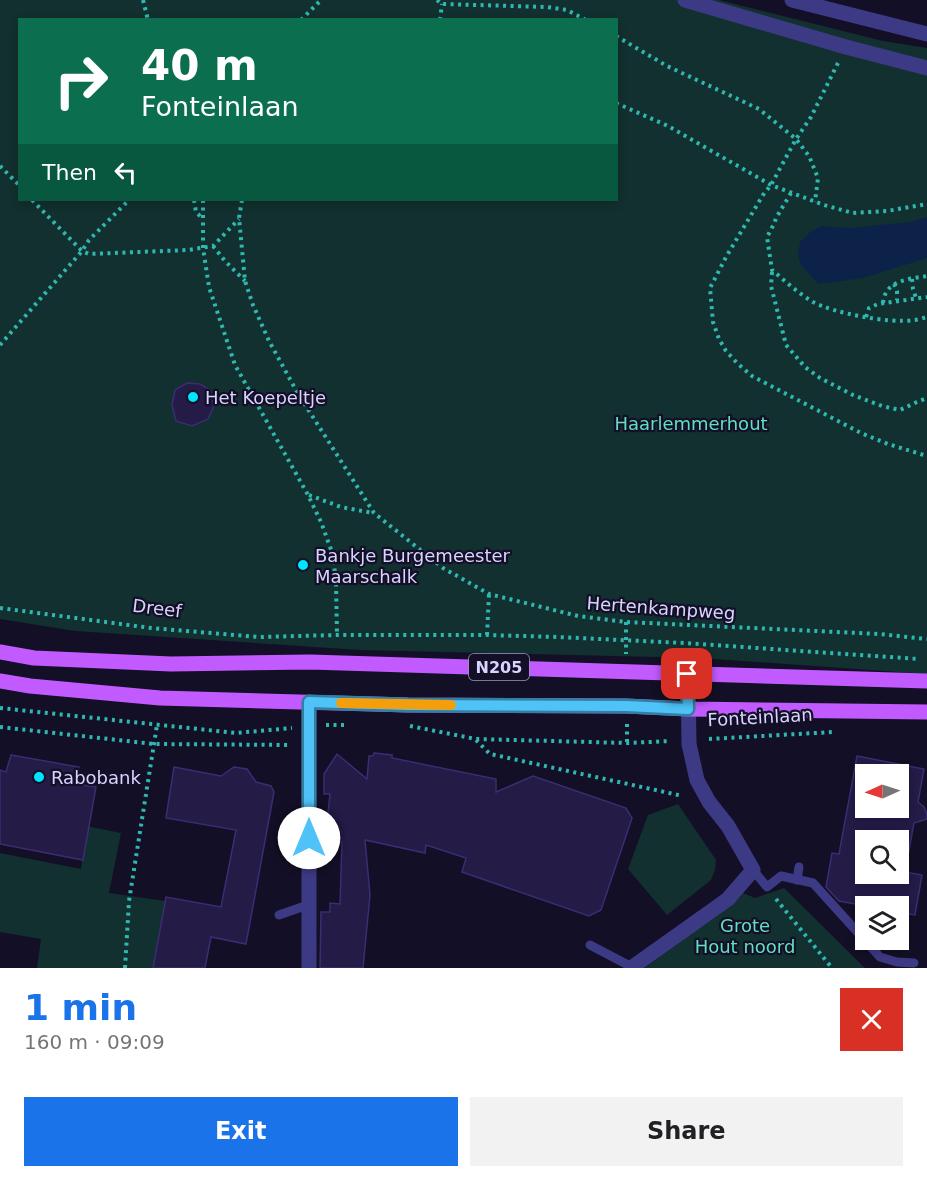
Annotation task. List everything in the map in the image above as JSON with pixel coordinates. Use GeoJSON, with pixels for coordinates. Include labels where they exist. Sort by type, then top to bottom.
{"type":"FeatureCollection","features":[{"type":"Feature","properties":{"kind":"main road","name":"Fonteinlaan"},"geometry":{"type":"LineString","coordinates":[[0,652],[34,658],[160,664],[310,662],[927,681]]}},
{"type":"Feature","properties":{"kind":"main road","name":"N205"},"geometry":{"type":"LineString","coordinates":[[0,681],[30,686],[160,698],[309,702]]}},
{"type":"Feature","properties":{"kind":"main road","name":"Fonteinlaan"},"geometry":{"type":"LineString","coordinates":[[309,702],[927,712]]}},
{"type":"Feature","properties":{"kind":"street"},"geometry":{"type":"LineString","coordinates":[[685,0],[927,68]]}},
{"type":"Feature","properties":{"kind":"street"},"geometry":{"type":"LineString","coordinates":[[792,0],[927,34]]}},
{"type":"Feature","properties":{"kind":"street"},"geometry":{"type":"LineString","coordinates":[[632,967],[728,899],[753,870],[698,780],[689,740],[687,674]]}},
{"type":"Feature","properties":{"kind":"street"},"geometry":{"type":"LineString","coordinates":[[309,702],[309,968]]}},
{"type":"Feature","properties":{"kind":"lane"},"geometry":{"type":"LineString","coordinates":[[797,880],[799,867]]}},
{"type":"Feature","properties":{"kind":"lane"},"geometry":{"type":"LineString","coordinates":[[753,870],[767,887],[781,876],[813,883],[880,957],[897,962],[914,963]]}},
{"type":"Feature","properties":{"kind":"lane"},"geometry":{"type":"LineString","coordinates":[[279,915],[302,907],[309,907]]}},
{"type":"Feature","properties":{"kind":"lane"},"geometry":{"type":"LineString","coordinates":[[590,945],[632,967]]}},
{"type":"Feature","properties":{"kind":"path"},"geometry":{"type":"LineString","coordinates":[[143,0],[148,18]]}},
{"type":"Feature","properties":{"kind":"path"},"geometry":{"type":"LineString","coordinates":[[303,18],[321,0]]}},
{"type":"Feature","properties":{"kind":"path"},"geometry":{"type":"LineString","coordinates":[[437,0],[442,4],[547,7],[567,10],[582,18]]}},
{"type":"Feature","properties":{"kind":"path"},"geometry":{"type":"LineString","coordinates":[[440,18],[442,4]]}},
{"type":"Feature","properties":{"kind":"path"},"geometry":{"type":"LineString","coordinates":[[618,37],[667,66],[759,109],[796,139],[808,156],[818,178],[815,202]]}},
{"type":"Feature","properties":{"kind":"path"},"geometry":{"type":"LineString","coordinates":[[846,47],[811,117],[726,257],[710,288],[713,322],[719,339],[732,357],[752,376],[861,433],[927,456]]}},
{"type":"Feature","properties":{"kind":"path"},"geometry":{"type":"LineString","coordinates":[[618,104],[668,126],[771,186],[815,202],[853,213],[927,204]]}},
{"type":"Feature","properties":{"kind":"path"},"geometry":{"type":"LineString","coordinates":[[0,166],[18,184]]}},
{"type":"Feature","properties":{"kind":"path"},"geometry":{"type":"LineString","coordinates":[[791,193],[767,237],[772,270],[771,286],[786,345],[805,367],[820,378],[882,406],[900,410],[927,398]]}},
{"type":"Feature","properties":{"kind":"path"},"geometry":{"type":"LineString","coordinates":[[33,201],[82,251],[89,254],[188,250],[213,246],[239,218]]}},
{"type":"Feature","properties":{"kind":"path"},"geometry":{"type":"LineString","coordinates":[[0,345],[89,240],[128,201]]}},
{"type":"Feature","properties":{"kind":"path"},"geometry":{"type":"LineString","coordinates":[[194,201],[196,212],[202,219]]}},
{"type":"Feature","properties":{"kind":"path"},"geometry":{"type":"LineString","coordinates":[[203,201],[203,248],[209,286],[235,364],[308,495],[333,555],[337,635],[487,635],[626,640],[927,660]]}},
{"type":"Feature","properties":{"kind":"path","name":"Hertenkampweg"},"geometry":{"type":"LineString","coordinates":[[242,201],[239,218],[245,281],[274,351],[297,392],[374,513],[442,568],[489,594],[578,616],[626,622],[879,634],[927,639]]}},
{"type":"Feature","properties":{"kind":"path"},"geometry":{"type":"LineString","coordinates":[[213,246],[245,281]]}},
{"type":"Feature","properties":{"kind":"path"},"geometry":{"type":"LineString","coordinates":[[772,270],[814,302],[844,313],[895,321],[927,317]]}},
{"type":"Feature","properties":{"kind":"path"},"geometry":{"type":"LineString","coordinates":[[884,303],[888,289],[894,284],[927,275]]}},
{"type":"Feature","properties":{"kind":"path"},"geometry":{"type":"LineString","coordinates":[[912,279],[916,298]]}},
{"type":"Feature","properties":{"kind":"path"},"geometry":{"type":"LineString","coordinates":[[894,284],[897,300]]}},
{"type":"Feature","properties":{"kind":"path"},"geometry":{"type":"LineString","coordinates":[[866,316],[869,308],[884,303],[927,297]]}},
{"type":"Feature","properties":{"kind":"path"},"geometry":{"type":"LineString","coordinates":[[308,495],[341,507],[374,513]]}},
{"type":"Feature","properties":{"kind":"path"},"geometry":{"type":"LineString","coordinates":[[487,635],[489,594]]}},
{"type":"Feature","properties":{"kind":"path","name":"Dreef"},"geometry":{"type":"LineString","coordinates":[[0,608],[207,634],[259,637],[337,635]]}},
{"type":"Feature","properties":{"kind":"path"},"geometry":{"type":"LineString","coordinates":[[626,622],[626,640]]}},
{"type":"Feature","properties":{"kind":"path"},"geometry":{"type":"LineString","coordinates":[[0,708],[236,733],[309,726],[352,725]]}},
{"type":"Feature","properties":{"kind":"path"},"geometry":{"type":"LineString","coordinates":[[125,968],[129,901],[157,725]]}},
{"type":"Feature","properties":{"kind":"path","name":"Fonteinlaan"},"geometry":{"type":"LineString","coordinates":[[409,726],[476,739],[627,743],[841,732]]}},
{"type":"Feature","properties":{"kind":"path"},"geometry":{"type":"LineString","coordinates":[[0,727],[154,744],[310,745]]}},
{"type":"Feature","properties":{"kind":"path"},"geometry":{"type":"LineString","coordinates":[[476,739],[490,754],[683,796],[698,780]]}},
{"type":"Feature","properties":{"kind":"path"},"geometry":{"type":"LineString","coordinates":[[767,887],[832,968]]}},
{"type":"Feature","properties":{"kind":"green space","name":"Haarlemmerhout"},"geometry":{"type":"Polygon","coordinates":[[[0,0],[719,0],[883,41],[927,48],[927,674],[700,658],[360,650],[75,631],[0,619],[0,0]]]}},
{"type":"Feature","properties":{"kind":"green space"},"geometry":{"type":"Polygon","coordinates":[[[678,804],[716,860],[711,880],[667,915],[628,869],[648,815],[678,804]]]}},
{"type":"Feature","properties":{"kind":"green space"},"geometry":{"type":"Polygon","coordinates":[[[86,826],[121,833],[109,893],[165,901],[153,968],[37,968],[41,939],[0,932],[0,853],[81,869],[86,826]]]}},
{"type":"Feature","properties":{"kind":"green space","name":"Grote Hout noord"},"geometry":{"type":"Polygon","coordinates":[[[784,888],[865,968],[645,968],[743,893],[755,898],[784,888]]]}},
{"type":"Feature","properties":{"kind":"water"},"geometry":{"type":"Polygon","coordinates":[[[927,217],[927,258],[863,278],[818,284],[801,265],[798,255],[800,242],[821,226],[850,228],[910,222],[927,217]]]}},
{"type":"Feature","properties":{"kind":"building","name":"Het Koepeltje"},"geometry":{"type":"Polygon","coordinates":[[[187,383],[200,384],[210,390],[214,406],[208,419],[192,426],[176,421],[172,405],[175,390],[187,383]]]}},
{"type":"Feature","properties":{"kind":"building"},"geometry":{"type":"Polygon","coordinates":[[[374,753],[496,779],[496,792],[533,776],[626,808],[632,818],[601,910],[589,916],[462,872],[466,858],[426,845],[425,853],[365,840],[370,895],[363,968],[320,968],[321,912],[330,912],[330,903],[340,904],[342,842],[325,840],[330,794],[324,794],[324,774],[337,754],[367,779],[369,756],[373,756],[374,753]]]}},
{"type":"Feature","properties":{"kind":"building"},"geometry":{"type":"Polygon","coordinates":[[[11,755],[79,767],[76,784],[96,787],[83,860],[0,844],[0,770],[6,772],[11,755]]]}},
{"type":"Feature","properties":{"kind":"building"},"geometry":{"type":"Polygon","coordinates":[[[857,756],[898,764],[856,764],[857,756]]]}},
{"type":"Feature","properties":{"kind":"building"},"geometry":{"type":"Polygon","coordinates":[[[909,766],[924,769],[918,802],[924,807],[927,819],[914,823],[909,850],[909,830],[855,830],[855,884],[909,884],[909,873],[922,875],[915,915],[909,914],[909,896],[855,896],[855,904],[839,901],[826,887],[832,853],[839,854],[855,767],[855,818],[909,818],[909,766]]]}},
{"type":"Feature","properties":{"kind":"building"},"geometry":{"type":"Polygon","coordinates":[[[174,767],[221,776],[234,767],[247,769],[256,782],[271,786],[274,792],[246,944],[211,937],[205,968],[153,968],[166,897],[221,907],[236,830],[166,818],[174,767]]]}},
{"type":"Feature","properties":{"kind":"slow traffic"},"geometry":{"type":"LineString","coordinates":[[341,703],[451,705]]}},
{"type":"Feature","properties":{"kind":"place","name":"Het Koepeltje"},"geometry":{"type":"Point","coordinates":[193,397]}},
{"type":"Feature","properties":{"kind":"place","name":"Bankje Burgemeester Maarschalk"},"geometry":{"type":"Point","coordinates":[303,565]}},
{"type":"Feature","properties":{"kind":"place","name":"Rabobank"},"geometry":{"type":"Point","coordinates":[39,777]}},
{"type":"Feature","properties":{"kind":"route"},"geometry":{"type":"LineString","coordinates":[[309,838],[309,702],[626,706],[688,709],[687,674]]}}]}
